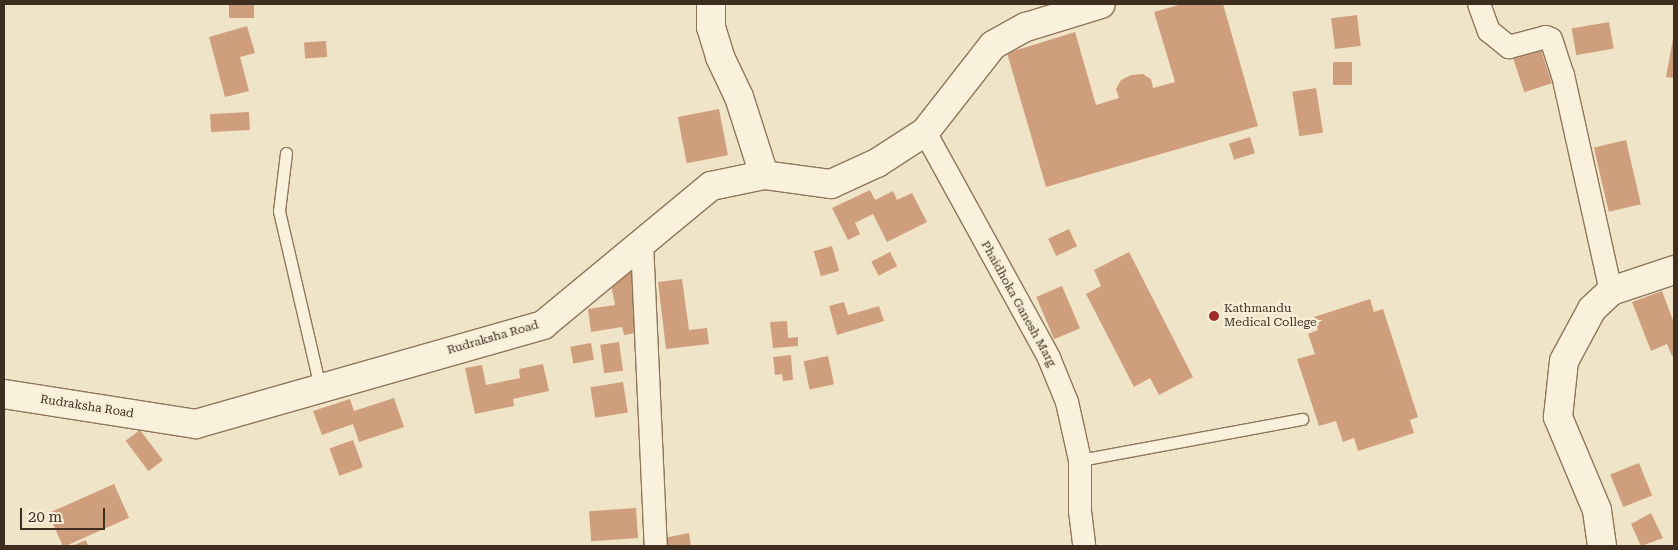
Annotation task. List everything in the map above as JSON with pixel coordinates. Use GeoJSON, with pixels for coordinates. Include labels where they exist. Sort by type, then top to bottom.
{"type":"FeatureCollection","features":[{"type":"Feature","properties":{"kind":"street"},"geometry":{"type":"LineString","coordinates":[[711,4],[711,27],[720,57],[739,97],[764,175],[831,184],[877,163],[925,132],[993,45],[1026,27],[1101,4]]}},
{"type":"Feature","properties":{"kind":"street"},"geometry":{"type":"LineString","coordinates":[[1479,4],[1489,31],[1508,47],[1540,38],[1551,39],[1563,75],[1610,291]]}},
{"type":"Feature","properties":{"kind":"street","name":"Phaidhoka Ganesh Marg"},"geometry":{"type":"LineString","coordinates":[[925,132],[1049,358],[1067,402],[1080,460],[1080,512],[1084,546]]}},
{"type":"Feature","properties":{"kind":"street","name":"Rudraksha Road"},"geometry":{"type":"LineString","coordinates":[[4,394],[196,424],[320,387],[543,325],[711,186],[764,175]]}},
{"type":"Feature","properties":{"kind":"street"},"geometry":{"type":"LineString","coordinates":[[642,243],[656,546]]}},
{"type":"Feature","properties":{"kind":"street"},"geometry":{"type":"LineString","coordinates":[[1602,546],[1597,510],[1558,417],[1564,361],[1592,309],[1610,291],[1674,270]]}},
{"type":"Feature","properties":{"kind":"lane"},"geometry":{"type":"LineString","coordinates":[[286,153],[279,210],[320,387]]}},
{"type":"Feature","properties":{"kind":"lane"},"geometry":{"type":"LineString","coordinates":[[1080,460],[1302,419]]}},
{"type":"Feature","properties":{"kind":"building"},"geometry":{"type":"Polygon","coordinates":[[[229,4],[254,4],[254,18],[229,18],[229,4]]]}},
{"type":"Feature","properties":{"kind":"building"},"geometry":{"type":"Polygon","coordinates":[[[1182,4],[1223,4],[1258,126],[1046,187],[1007,53],[1075,32],[1096,105],[1119,98],[1116,89],[1121,80],[1131,75],[1143,74],[1151,79],[1153,88],[1175,82],[1154,12],[1182,4]]]}},
{"type":"Feature","properties":{"kind":"building"},"geometry":{"type":"Polygon","coordinates":[[[1357,15],[1361,46],[1335,49],[1331,18],[1357,15]]]}},
{"type":"Feature","properties":{"kind":"building"},"geometry":{"type":"Polygon","coordinates":[[[1609,22],[1614,49],[1576,55],[1572,29],[1609,22]]]}},
{"type":"Feature","properties":{"kind":"building"},"geometry":{"type":"Polygon","coordinates":[[[247,26],[255,53],[240,57],[249,91],[225,97],[209,37],[247,26]]]}},
{"type":"Feature","properties":{"kind":"building"},"geometry":{"type":"Polygon","coordinates":[[[1674,40],[1674,78],[1666,77],[1674,40]]]}},
{"type":"Feature","properties":{"kind":"building"},"geometry":{"type":"Polygon","coordinates":[[[326,41],[327,57],[305,58],[304,43],[326,41]]]}},
{"type":"Feature","properties":{"kind":"building"},"geometry":{"type":"Polygon","coordinates":[[[1541,50],[1552,83],[1524,92],[1513,59],[1541,50]]]}},
{"type":"Feature","properties":{"kind":"building"},"geometry":{"type":"Polygon","coordinates":[[[1333,62],[1352,62],[1352,85],[1333,85],[1333,62]]]}},
{"type":"Feature","properties":{"kind":"building"},"geometry":{"type":"Polygon","coordinates":[[[1316,88],[1323,132],[1299,136],[1292,92],[1316,88]]]}},
{"type":"Feature","properties":{"kind":"building"},"geometry":{"type":"Polygon","coordinates":[[[719,109],[728,155],[687,163],[678,117],[719,109]]]}},
{"type":"Feature","properties":{"kind":"building"},"geometry":{"type":"Polygon","coordinates":[[[249,112],[250,130],[211,132],[210,114],[249,112]]]}},
{"type":"Feature","properties":{"kind":"building"},"geometry":{"type":"Polygon","coordinates":[[[1250,137],[1255,153],[1234,160],[1229,143],[1250,137]]]}},
{"type":"Feature","properties":{"kind":"building"},"geometry":{"type":"Polygon","coordinates":[[[1626,140],[1641,204],[1609,212],[1594,147],[1626,140]]]}},
{"type":"Feature","properties":{"kind":"building"},"geometry":{"type":"Polygon","coordinates":[[[870,190],[875,200],[893,191],[897,200],[912,193],[927,222],[887,242],[873,214],[855,223],[860,234],[848,240],[832,208],[870,190]]]}},
{"type":"Feature","properties":{"kind":"building"},"geometry":{"type":"Polygon","coordinates":[[[1069,229],[1077,246],[1056,256],[1048,239],[1069,229]]]}},
{"type":"Feature","properties":{"kind":"building"},"geometry":{"type":"Polygon","coordinates":[[[832,246],[839,271],[821,276],[814,251],[832,246]]]}},
{"type":"Feature","properties":{"kind":"building"},"geometry":{"type":"Polygon","coordinates":[[[890,252],[897,266],[879,276],[871,262],[890,252]]]}},
{"type":"Feature","properties":{"kind":"building"},"geometry":{"type":"Polygon","coordinates":[[[1129,252],[1193,377],[1159,395],[1150,378],[1134,387],[1086,294],[1101,286],[1094,270],[1129,252]]]}},
{"type":"Feature","properties":{"kind":"building"},"geometry":{"type":"Polygon","coordinates":[[[631,271],[642,332],[624,335],[622,327],[591,332],[588,309],[615,305],[609,274],[631,271]]]}},
{"type":"Feature","properties":{"kind":"building"},"geometry":{"type":"Polygon","coordinates":[[[682,279],[689,330],[707,328],[709,344],[666,349],[658,282],[682,279]]]}},
{"type":"Feature","properties":{"kind":"building"},"geometry":{"type":"Polygon","coordinates":[[[1062,286],[1080,328],[1054,339],[1036,297],[1062,286]]]}},
{"type":"Feature","properties":{"kind":"building"},"geometry":{"type":"Polygon","coordinates":[[[1662,291],[1674,323],[1674,355],[1672,356],[1667,344],[1651,351],[1632,302],[1662,291]]]}},
{"type":"Feature","properties":{"kind":"building"},"geometry":{"type":"Polygon","coordinates":[[[1370,299],[1374,312],[1383,309],[1418,417],[1410,420],[1414,433],[1358,451],[1354,438],[1343,442],[1336,421],[1319,426],[1297,359],[1315,354],[1308,334],[1318,330],[1314,317],[1370,299]]]}},
{"type":"Feature","properties":{"kind":"building"},"geometry":{"type":"Polygon","coordinates":[[[844,302],[848,315],[879,306],[884,321],[837,335],[829,306],[844,302]]]}},
{"type":"Feature","properties":{"kind":"building"},"geometry":{"type":"Polygon","coordinates":[[[787,321],[788,338],[798,337],[798,346],[773,348],[770,322],[787,321]]]}},
{"type":"Feature","properties":{"kind":"building"},"geometry":{"type":"Polygon","coordinates":[[[619,342],[623,371],[604,373],[600,345],[619,342]]]}},
{"type":"Feature","properties":{"kind":"building"},"geometry":{"type":"Polygon","coordinates":[[[591,343],[594,360],[573,363],[570,347],[591,343]]]}},
{"type":"Feature","properties":{"kind":"building"},"geometry":{"type":"Polygon","coordinates":[[[791,355],[793,380],[783,381],[782,374],[775,375],[773,357],[791,355]]]}},
{"type":"Feature","properties":{"kind":"building"},"geometry":{"type":"Polygon","coordinates":[[[828,356],[834,384],[810,390],[804,361],[828,356]]]}},
{"type":"Feature","properties":{"kind":"building"},"geometry":{"type":"Polygon","coordinates":[[[543,364],[549,391],[513,399],[514,406],[475,414],[465,368],[482,365],[486,385],[520,378],[519,369],[543,364]]]}},
{"type":"Feature","properties":{"kind":"building"},"geometry":{"type":"Polygon","coordinates":[[[623,382],[628,413],[595,418],[590,387],[623,382]]]}},
{"type":"Feature","properties":{"kind":"building"},"geometry":{"type":"Polygon","coordinates":[[[394,398],[404,427],[359,442],[353,424],[322,435],[313,411],[350,399],[354,411],[394,398]]]}},
{"type":"Feature","properties":{"kind":"building"},"geometry":{"type":"Polygon","coordinates":[[[140,430],[163,460],[148,471],[126,441],[140,430]]]}},
{"type":"Feature","properties":{"kind":"building"},"geometry":{"type":"Polygon","coordinates":[[[353,440],[363,467],[339,476],[330,449],[353,440]]]}},
{"type":"Feature","properties":{"kind":"building"},"geometry":{"type":"Polygon","coordinates":[[[1639,463],[1652,495],[1623,507],[1610,475],[1639,463]]]}},
{"type":"Feature","properties":{"kind":"building"},"geometry":{"type":"Polygon","coordinates":[[[114,484],[129,518],[63,546],[48,513],[114,484]]]}},
{"type":"Feature","properties":{"kind":"building"},"geometry":{"type":"Polygon","coordinates":[[[636,508],[638,538],[591,541],[589,511],[636,508]]]}},
{"type":"Feature","properties":{"kind":"building"},"geometry":{"type":"Polygon","coordinates":[[[1651,513],[1663,538],[1641,546],[1631,524],[1651,513]]]}},
{"type":"Feature","properties":{"kind":"building"},"geometry":{"type":"Polygon","coordinates":[[[689,533],[691,546],[660,546],[659,539],[689,533]]]}},
{"type":"Feature","properties":{"kind":"building"},"geometry":{"type":"Polygon","coordinates":[[[86,540],[88,546],[72,546],[86,540]]]}},
{"type":"Feature","properties":{"kind":"place","name":"Kathmandu Medical College"},"geometry":{"type":"Point","coordinates":[1214,316]}}]}
